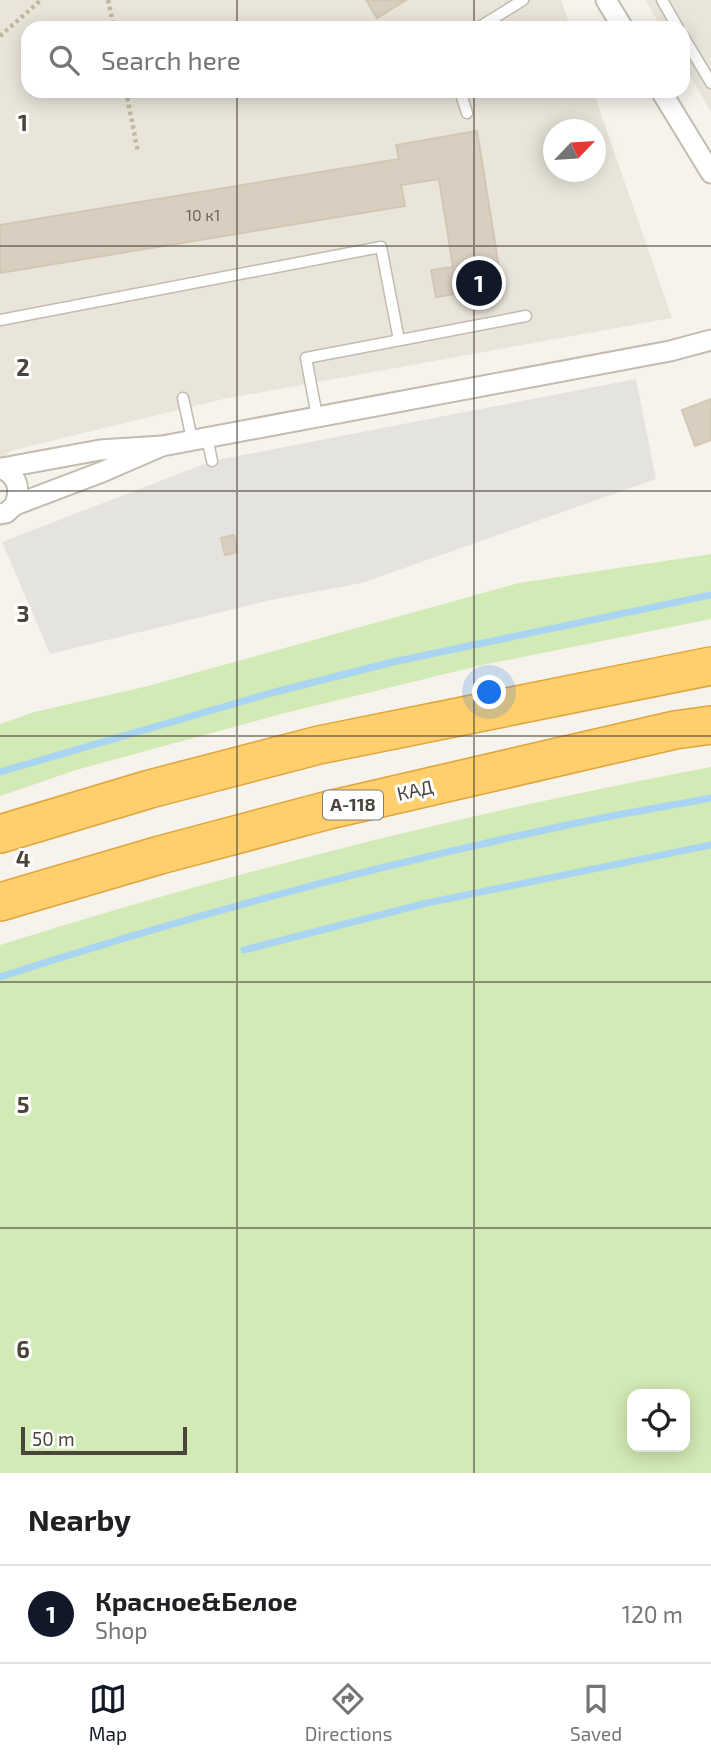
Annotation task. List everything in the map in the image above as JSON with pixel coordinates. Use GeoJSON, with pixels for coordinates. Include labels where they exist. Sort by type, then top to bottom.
{"type":"FeatureCollection","features":[{"type":"Feature","properties":{"kind":"highway"},"geometry":{"type":"LineString","coordinates":[[0,834],[150,789],[319,745],[711,666]]}},
{"type":"Feature","properties":{"kind":"highway","name":"КАД"},"geometry":{"type":"LineString","coordinates":[[0,902],[160,855],[330,810],[711,724]]}},
{"type":"Feature","properties":{"kind":"street"},"geometry":{"type":"LineString","coordinates":[[606,0],[619,21]]}},
{"type":"Feature","properties":{"kind":"street"},"geometry":{"type":"LineString","coordinates":[[665,98],[711,173]]}},
{"type":"Feature","properties":{"kind":"street"},"geometry":{"type":"LineString","coordinates":[[1,468],[100,450],[162,446],[670,351],[711,340]]}},
{"type":"Feature","properties":{"kind":"street"},"geometry":{"type":"LineString","coordinates":[[8,509],[162,446]]}},
{"type":"Feature","properties":{"kind":"street"},"geometry":{"type":"LineString","coordinates":[[1,468],[11,474],[18,483],[19,494],[8,509]]}},
{"type":"Feature","properties":{"kind":"lane"},"geometry":{"type":"LineString","coordinates":[[489,21],[523,0]]}},
{"type":"Feature","properties":{"kind":"lane"},"geometry":{"type":"LineString","coordinates":[[662,0],[674,21]]}},
{"type":"Feature","properties":{"kind":"lane"},"geometry":{"type":"LineString","coordinates":[[690,48],[711,83]]}},
{"type":"Feature","properties":{"kind":"lane"},"geometry":{"type":"LineString","coordinates":[[462,98],[467,113]]}},
{"type":"Feature","properties":{"kind":"lane"},"geometry":{"type":"LineString","coordinates":[[0,320],[381,247],[399,340]]}},
{"type":"Feature","properties":{"kind":"lane"},"geometry":{"type":"LineString","coordinates":[[317,415],[306,358],[526,316]]}},
{"type":"Feature","properties":{"kind":"lane"},"geometry":{"type":"LineString","coordinates":[[183,398],[212,461]]}},
{"type":"Feature","properties":{"kind":"path"},"geometry":{"type":"LineString","coordinates":[[0,36],[41,0]]}},
{"type":"Feature","properties":{"kind":"path"},"geometry":{"type":"LineString","coordinates":[[108,0],[112,21]]}},
{"type":"Feature","properties":{"kind":"path"},"geometry":{"type":"LineString","coordinates":[[127,98],[138,152]]}},
{"type":"Feature","properties":{"kind":"shaded area"},"geometry":{"type":"Polygon","coordinates":[[[0,0],[561,0],[568,21],[21,21],[21,98],[595,98],[603,119],[543,119],[543,182],[606,182],[606,128],[672,318],[223,399],[10,451],[0,461],[0,0]]]}},
{"type":"Feature","properties":{"kind":"shaded area"},"geometry":{"type":"Polygon","coordinates":[[[645,0],[711,0],[711,112],[690,76],[690,21],[658,21],[645,0]]]}},
{"type":"Feature","properties":{"kind":"shaded area"},"geometry":{"type":"Polygon","coordinates":[[[636,379],[656,479],[362,583],[271,600],[50,654],[2,542],[212,461],[636,379]]]}},
{"type":"Feature","properties":{"kind":"green space"},"geometry":{"type":"Polygon","coordinates":[[[711,554],[711,619],[478,666],[285,713],[76,770],[0,796],[0,724],[34,712],[144,687],[519,583],[711,554]]]}},
{"type":"Feature","properties":{"kind":"green space"},"geometry":{"type":"Polygon","coordinates":[[[711,767],[711,1473],[0,1473],[0,945],[264,868],[531,804],[711,767]]]}},
{"type":"Feature","properties":{"kind":"building"},"geometry":{"type":"Polygon","coordinates":[[[366,0],[406,0],[377,18],[366,0]]]}},
{"type":"Feature","properties":{"kind":"building"},"geometry":{"type":"Polygon","coordinates":[[[477,131],[502,286],[436,297],[431,270],[453,267],[439,179],[401,185],[405,206],[0,273],[0,225],[399,159],[396,145],[477,131]]]}},
{"type":"Feature","properties":{"kind":"building"},"geometry":{"type":"Polygon","coordinates":[[[711,399],[711,440],[695,446],[682,410],[711,399]]]}},
{"type":"Feature","properties":{"kind":"building"},"geometry":{"type":"Polygon","coordinates":[[[234,535],[237,552],[225,555],[221,538],[234,535]]]}},
{"type":"Feature","properties":{"kind":"waterway"},"geometry":{"type":"LineString","coordinates":[[0,772],[271,693],[393,662],[711,595]]}},
{"type":"Feature","properties":{"kind":"waterway"},"geometry":{"type":"LineString","coordinates":[[0,977],[137,934],[345,877],[484,843],[711,798]]}},
{"type":"Feature","properties":{"kind":"waterway"},"geometry":{"type":"LineString","coordinates":[[244,950],[427,903],[711,845]]}},
{"type":"Feature","properties":{"kind":"place","name":"Красное&Белое"},"geometry":{"type":"Point","coordinates":[479,283]}}]}
